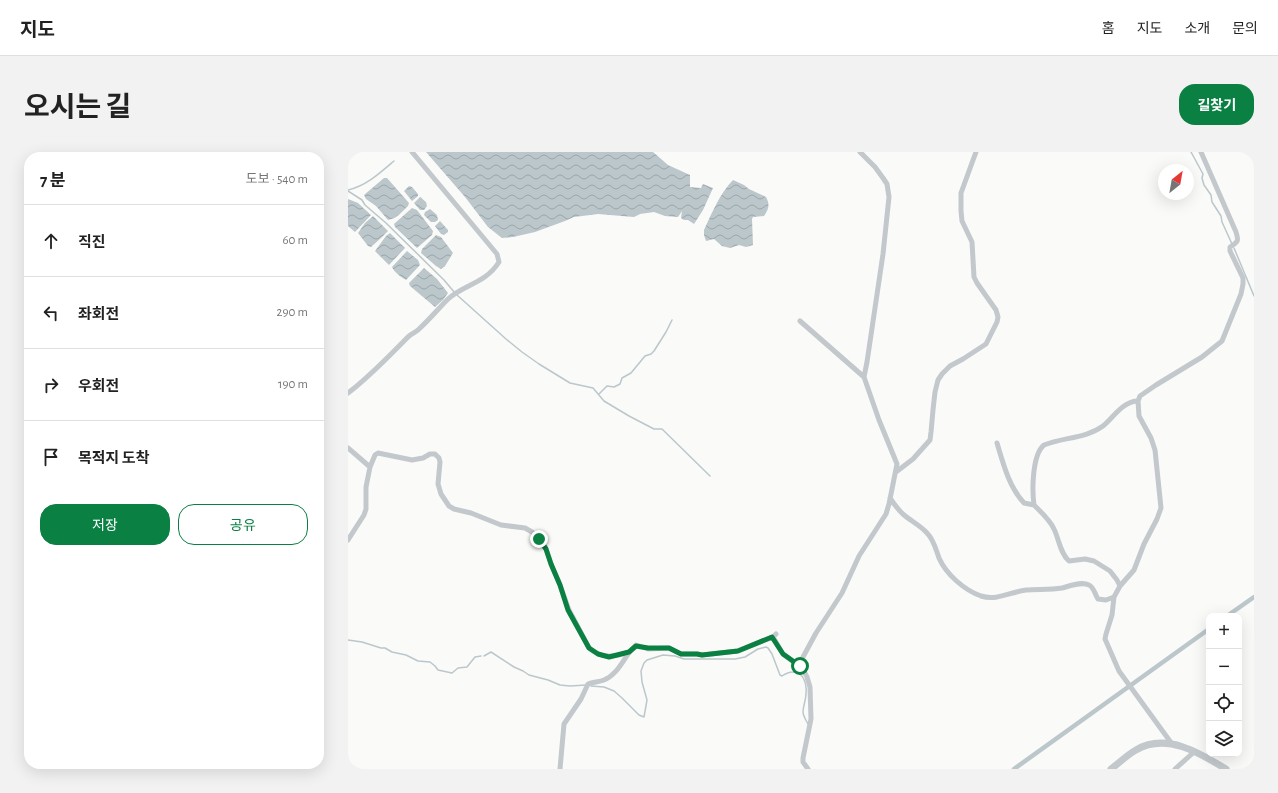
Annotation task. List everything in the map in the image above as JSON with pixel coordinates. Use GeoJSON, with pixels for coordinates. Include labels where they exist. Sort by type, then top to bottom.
{"type":"FeatureCollection","features":[{"type":"Feature","properties":{"kind":"street"},"geometry":{"type":"LineString","coordinates":[[348,393],[370,375],[407,338],[418,330],[448,299],[460,291],[481,281],[499,262],[497,254],[412,152]]}},
{"type":"Feature","properties":{"kind":"street"},"geometry":{"type":"LineString","coordinates":[[860,152],[875,167],[887,184],[889,197],[883,254],[864,377]]}},
{"type":"Feature","properties":{"kind":"street"},"geometry":{"type":"LineString","coordinates":[[896,472],[913,459],[930,440],[938,380],[942,374],[950,366],[986,344],[997,322],[998,314],[996,310],[974,277],[972,242],[962,221],[961,194],[976,152]]}},
{"type":"Feature","properties":{"kind":"street"},"geometry":{"type":"LineString","coordinates":[[1172,744],[1119,671],[1106,639],[1106,634],[1112,615],[1114,598],[1120,586],[1134,570],[1144,544],[1161,508],[1155,450],[1151,438],[1139,416],[1138,401],[1140,396],[1191,365],[1222,341],[1244,284],[1243,278],[1230,251],[1230,247],[1235,245],[1237,242],[1237,237],[1201,152]]}},
{"type":"Feature","properties":{"kind":"street"},"geometry":{"type":"LineString","coordinates":[[800,321],[864,377],[879,420],[897,464],[887,510],[859,556],[842,593],[816,633],[801,663],[810,687],[811,719],[803,758],[803,762],[808,769]]}},
{"type":"Feature","properties":{"kind":"street"},"geometry":{"type":"LineString","coordinates":[[1034,505],[1033,477],[1038,453],[1041,447],[1047,443],[1081,437],[1088,434],[1103,426],[1123,407],[1138,401]]}},
{"type":"Feature","properties":{"kind":"street"},"geometry":{"type":"LineString","coordinates":[[997,443],[1014,491],[1024,503],[1034,505],[1047,518],[1054,528],[1066,558],[1069,561],[1085,559],[1094,561],[1110,571],[1120,586]]}},
{"type":"Feature","properties":{"kind":"street"},"geometry":{"type":"LineString","coordinates":[[348,448],[370,467]]}},
{"type":"Feature","properties":{"kind":"street"},"geometry":{"type":"LineString","coordinates":[[348,540],[364,515],[366,509],[366,480],[376,453],[412,460],[423,458],[430,454],[435,454],[439,458],[440,462],[438,484],[441,494],[449,506],[504,526],[525,528],[532,532],[546,549],[568,610],[589,648],[593,652],[604,656],[614,656],[629,652]]}},
{"type":"Feature","properties":{"kind":"street"},"geometry":{"type":"LineString","coordinates":[[890,498],[904,515],[929,535],[948,573],[980,596],[997,598],[1019,591],[1055,589],[1080,583],[1091,586],[1098,599],[1106,600],[1114,598]]}},
{"type":"Feature","properties":{"kind":"street"},"geometry":{"type":"LineString","coordinates":[[560,769],[565,721],[581,699],[588,684],[605,680],[610,677],[623,662],[629,652],[636,646],[648,648],[669,648],[686,654],[721,654],[738,651],[774,635],[783,654],[803,669]]}},
{"type":"Feature","properties":{"kind":"street"},"geometry":{"type":"LineString","coordinates":[[1111,769],[1136,750],[1151,744],[1162,743],[1186,748],[1226,769]]}},
{"type":"Feature","properties":{"kind":"street"},"geometry":{"type":"LineString","coordinates":[[1175,769],[1194,752]]}},
{"type":"Feature","properties":{"kind":"water"},"geometry":{"type":"Polygon","coordinates":[[[426,152],[653,152],[668,165],[690,175],[690,187],[701,188],[703,184],[713,188],[703,210],[694,224],[681,218],[682,211],[678,217],[665,216],[654,212],[640,214],[634,217],[598,214],[574,217],[535,232],[502,238],[488,227],[465,197],[426,152]]]}},
{"type":"Feature","properties":{"kind":"water"},"geometry":{"type":"Polygon","coordinates":[[[384,178],[387,178],[409,203],[399,215],[388,220],[376,206],[366,199],[364,195],[384,178]]]}},
{"type":"Feature","properties":{"kind":"water"},"geometry":{"type":"Polygon","coordinates":[[[733,180],[766,197],[768,202],[768,209],[764,216],[753,217],[752,219],[753,245],[746,247],[739,245],[730,248],[722,246],[714,239],[706,241],[704,235],[704,230],[717,204],[728,185],[733,180]]]}},
{"type":"Feature","properties":{"kind":"water"},"geometry":{"type":"Polygon","coordinates":[[[409,186],[412,187],[418,194],[418,196],[412,201],[404,191],[409,186]]]}},
{"type":"Feature","properties":{"kind":"water"},"geometry":{"type":"Polygon","coordinates":[[[420,197],[426,202],[427,206],[424,210],[420,210],[414,203],[420,197]]]}},
{"type":"Feature","properties":{"kind":"water"},"geometry":{"type":"Polygon","coordinates":[[[348,199],[358,203],[371,215],[355,232],[348,226],[348,199]]]}},
{"type":"Feature","properties":{"kind":"water"},"geometry":{"type":"Polygon","coordinates":[[[412,208],[417,210],[433,231],[432,235],[417,248],[395,227],[394,224],[412,208]]]}},
{"type":"Feature","properties":{"kind":"water"},"geometry":{"type":"Polygon","coordinates":[[[430,209],[437,215],[438,220],[435,222],[431,222],[424,215],[425,212],[430,209]]]}},
{"type":"Feature","properties":{"kind":"water"},"geometry":{"type":"Polygon","coordinates":[[[373,216],[388,231],[371,247],[368,246],[358,233],[365,223],[373,216]]]}},
{"type":"Feature","properties":{"kind":"water"},"geometry":{"type":"Polygon","coordinates":[[[440,221],[448,230],[448,232],[444,235],[441,234],[435,226],[440,221]]]}},
{"type":"Feature","properties":{"kind":"water"},"geometry":{"type":"Polygon","coordinates":[[[390,233],[405,248],[389,265],[375,251],[390,233]]]}},
{"type":"Feature","properties":{"kind":"water"},"geometry":{"type":"Polygon","coordinates":[[[436,235],[441,237],[453,253],[445,266],[441,269],[421,253],[422,249],[436,235]]]}},
{"type":"Feature","properties":{"kind":"water"},"geometry":{"type":"Polygon","coordinates":[[[407,251],[418,260],[420,265],[406,280],[396,273],[392,267],[407,251]]]}},
{"type":"Feature","properties":{"kind":"water"},"geometry":{"type":"Polygon","coordinates":[[[424,268],[437,279],[448,293],[435,307],[410,286],[409,283],[424,268]]]}},
{"type":"Feature","properties":{"kind":"waterway"},"geometry":{"type":"LineString","coordinates":[[1191,152],[1203,174],[1202,178],[1204,185],[1211,195],[1212,202],[1221,216],[1222,222],[1232,244]]}},
{"type":"Feature","properties":{"kind":"waterway"},"geometry":{"type":"LineString","coordinates":[[348,190],[367,182],[394,161]]}},
{"type":"Feature","properties":{"kind":"waterway"},"geometry":{"type":"LineString","coordinates":[[348,191],[362,200],[365,205],[386,223],[444,280],[455,293]]}},
{"type":"Feature","properties":{"kind":"waterway"},"geometry":{"type":"LineString","coordinates":[[1234,248],[1254,296]]}},
{"type":"Feature","properties":{"kind":"waterway"},"geometry":{"type":"LineString","coordinates":[[457,295],[506,339],[539,364],[570,383],[593,388],[604,401],[629,416],[654,429],[662,429],[710,476]]}},
{"type":"Feature","properties":{"kind":"waterway"},"geometry":{"type":"LineString","coordinates":[[599,394],[607,386],[614,387],[620,384],[622,378],[631,373],[645,356],[654,351],[672,320]]}},
{"type":"Feature","properties":{"kind":"waterway"},"geometry":{"type":"LineString","coordinates":[[1231,613],[1254,597]]}},
{"type":"Feature","properties":{"kind":"waterway"},"geometry":{"type":"LineString","coordinates":[[1014,769],[1206,631]]}},
{"type":"Feature","properties":{"kind":"waterway"},"geometry":{"type":"LineString","coordinates":[[348,640],[385,648],[418,661],[430,662],[438,670],[452,673],[458,668],[467,667],[475,657],[481,656]]}},
{"type":"Feature","properties":{"kind":"waterway"},"geometry":{"type":"LineString","coordinates":[[591,686],[604,687],[614,691],[639,715],[644,717],[647,700],[642,682],[641,671],[647,660],[663,655],[675,656],[684,659],[735,659],[745,657],[758,649],[766,647],[772,654],[780,675],[782,676],[793,672],[800,674],[804,680],[806,698],[803,714],[808,724]]}},
{"type":"Feature","properties":{"kind":"waterway"},"geometry":{"type":"LineString","coordinates":[[484,656],[491,652],[529,675],[560,685],[586,685]]}},
{"type":"Feature","properties":{"kind":"route"},"geometry":{"type":"LineString","coordinates":[[539,539],[546,549],[568,610],[586,644],[593,652],[609,657],[629,652],[634,646],[636,646],[648,648],[669,648],[681,654],[721,654],[738,651],[772,637],[783,654],[800,666]]}}]}
